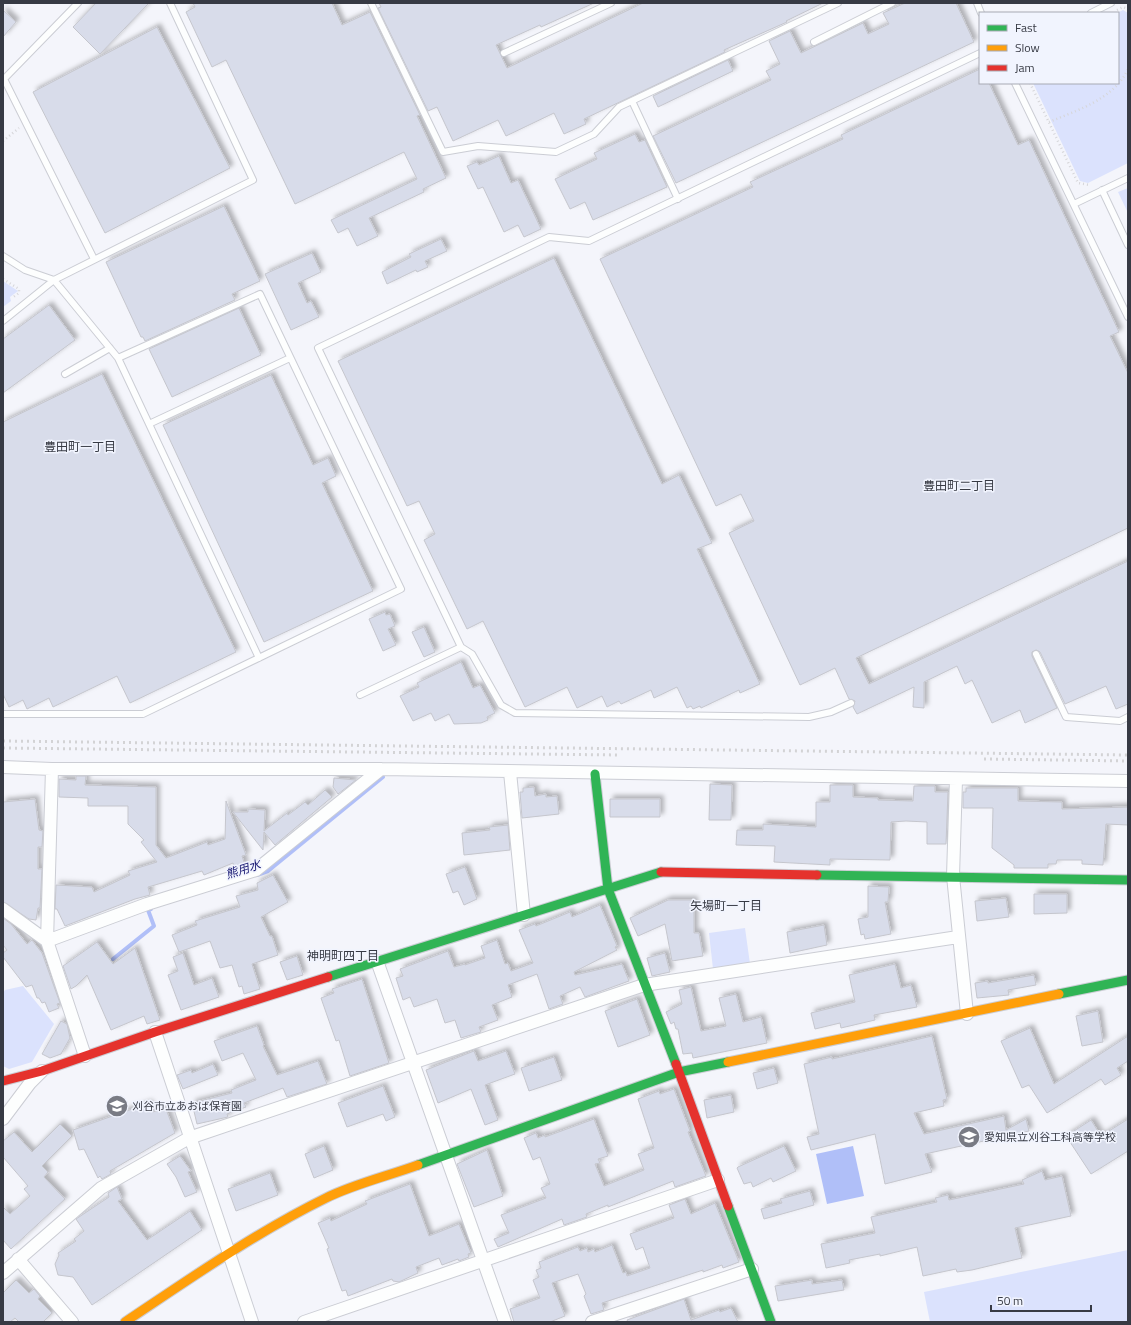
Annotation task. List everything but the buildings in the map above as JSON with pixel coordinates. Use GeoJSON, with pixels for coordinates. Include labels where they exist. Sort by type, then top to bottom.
{"type":"FeatureCollection","features":[{"type":"Feature","properties":{"kind":"street"},"geometry":{"type":"LineString","coordinates":[[3,767],[52,769],[381,769],[956,780],[1128,781]]}},
{"type":"Feature","properties":{"kind":"street"},"geometry":{"type":"LineString","coordinates":[[52,769],[47,941],[85,1056]]}},
{"type":"Feature","properties":{"kind":"street"},"geometry":{"type":"LineString","coordinates":[[47,941],[147,904],[256,870],[381,769]]}},
{"type":"Feature","properties":{"kind":"street"},"geometry":{"type":"LineString","coordinates":[[510,772],[524,915]]}},
{"type":"Feature","properties":{"kind":"street"},"geometry":{"type":"LineString","coordinates":[[595,774],[608,889],[679,1072],[771,1322]]}},
{"type":"Feature","properties":{"kind":"street"},"geometry":{"type":"LineString","coordinates":[[956,780],[953,876],[967,1014]]}},
{"type":"Feature","properties":{"kind":"street"},"geometry":{"type":"LineString","coordinates":[[3,1081],[42,1071],[155,1032],[658,872],[1128,880]]}},
{"type":"Feature","properties":{"kind":"street"},"geometry":{"type":"LineString","coordinates":[[3,909],[47,941]]}},
{"type":"Feature","properties":{"kind":"street"},"geometry":{"type":"LineString","coordinates":[[3,1273],[101,1188],[189,1138],[644,985],[958,936]]}},
{"type":"Feature","properties":{"kind":"street"},"geometry":{"type":"LineString","coordinates":[[377,961],[505,1322]]}},
{"type":"Feature","properties":{"kind":"street"},"geometry":{"type":"LineString","coordinates":[[125,1322],[228,1253],[284,1220],[328,1197],[679,1072],[1128,980]]}},
{"type":"Feature","properties":{"kind":"street"},"geometry":{"type":"LineString","coordinates":[[155,1032],[189,1138],[252,1322]]}},
{"type":"Feature","properties":{"kind":"street"},"geometry":{"type":"LineString","coordinates":[[3,1119],[42,1071]]}},
{"type":"Feature","properties":{"kind":"street"},"geometry":{"type":"LineString","coordinates":[[304,1322],[718,1180]]}},
{"type":"Feature","properties":{"kind":"street"},"geometry":{"type":"LineString","coordinates":[[18,1259],[72,1322]]}},
{"type":"Feature","properties":{"kind":"street"},"geometry":{"type":"LineString","coordinates":[[592,1322],[752,1269]]}},
{"type":"Feature","properties":{"kind":"lane"},"geometry":{"type":"LineString","coordinates":[[78,3],[4,79],[94,259]]}},
{"type":"Feature","properties":{"kind":"lane"},"geometry":{"type":"LineString","coordinates":[[3,321],[54,280],[253,180],[170,3]]}},
{"type":"Feature","properties":{"kind":"lane"},"geometry":{"type":"LineString","coordinates":[[371,3],[443,152],[478,146],[556,152],[594,134],[619,107],[838,3]]}},
{"type":"Feature","properties":{"kind":"lane"},"geometry":{"type":"LineString","coordinates":[[504,54],[611,3]]}},
{"type":"Feature","properties":{"kind":"lane"},"geometry":{"type":"LineString","coordinates":[[814,42],[892,3]]}},
{"type":"Feature","properties":{"kind":"lane"},"geometry":{"type":"LineString","coordinates":[[977,3],[982,12]]}},
{"type":"Feature","properties":{"kind":"lane"},"geometry":{"type":"LineString","coordinates":[[1093,12],[1111,3]]}},
{"type":"Feature","properties":{"kind":"lane"},"geometry":{"type":"LineString","coordinates":[[851,702],[831,712],[809,716],[515,713],[502,705],[472,654],[462,647],[318,348],[549,237],[589,241],[979,53]]}},
{"type":"Feature","properties":{"kind":"lane"},"geometry":{"type":"LineString","coordinates":[[1015,84],[1127,313]]}},
{"type":"Feature","properties":{"kind":"lane"},"geometry":{"type":"LineString","coordinates":[[632,102],[678,199]]}},
{"type":"Feature","properties":{"kind":"lane"},"geometry":{"type":"LineString","coordinates":[[1074,204],[1128,178]]}},
{"type":"Feature","properties":{"kind":"lane"},"geometry":{"type":"LineString","coordinates":[[1102,190],[1128,244]]}},
{"type":"Feature","properties":{"kind":"lane"},"geometry":{"type":"LineString","coordinates":[[3,256],[25,270],[54,280],[118,358],[259,658]]}},
{"type":"Feature","properties":{"kind":"lane"},"geometry":{"type":"LineString","coordinates":[[3,714],[143,714],[401,589],[260,294],[118,358]]}},
{"type":"Feature","properties":{"kind":"lane"},"geometry":{"type":"LineString","coordinates":[[65,374],[110,348]]}},
{"type":"Feature","properties":{"kind":"lane"},"geometry":{"type":"LineString","coordinates":[[149,424],[290,358]]}},
{"type":"Feature","properties":{"kind":"lane"},"geometry":{"type":"LineString","coordinates":[[360,695],[462,647]]}},
{"type":"Feature","properties":{"kind":"lane"},"geometry":{"type":"LineString","coordinates":[[1036,654],[1066,717],[1120,721],[1128,717]]}},
{"type":"Feature","properties":{"kind":"path"},"geometry":{"type":"LineString","coordinates":[[1049,122],[1082,108],[1114,89],[1123,80],[1128,69]]}},
{"type":"Feature","properties":{"kind":"path"},"geometry":{"type":"LineString","coordinates":[[1030,84],[1078,183],[1088,186],[1095,182]]}},
{"type":"Feature","properties":{"kind":"path"},"geometry":{"type":"LineString","coordinates":[[3,141],[26,122]]}},
{"type":"Feature","properties":{"kind":"path"},"geometry":{"type":"LineString","coordinates":[[3,279],[19,289],[19,293],[12,298]]}},
{"type":"Feature","properties":{"kind":"shaded area"},"geometry":{"type":"Polygon","coordinates":[[[1123,10],[1128,13],[1128,163],[1088,183],[1080,181],[1033,84],[1119,84],[1119,12],[1123,10]]]}},
{"type":"Feature","properties":{"kind":"shaded area"},"geometry":{"type":"Polygon","coordinates":[[[1128,188],[1128,213],[1118,192],[1128,188]]]}},
{"type":"Feature","properties":{"kind":"shaded area"},"geometry":{"type":"Polygon","coordinates":[[[3,281],[18,291],[10,297],[11,301],[3,307],[3,281]]]}},
{"type":"Feature","properties":{"kind":"shaded area"},"geometry":{"type":"Polygon","coordinates":[[[745,928],[750,964],[713,969],[709,933],[745,928]]]}},
{"type":"Feature","properties":{"kind":"shaded area"},"geometry":{"type":"Polygon","coordinates":[[[23,986],[54,1024],[32,1062],[9,1069],[3,1066],[3,993],[5,990],[23,986]]]}},
{"type":"Feature","properties":{"kind":"shaded area"},"geometry":{"type":"Polygon","coordinates":[[[1128,1250],[1128,1322],[930,1322],[924,1292],[1128,1250]]]}},
{"type":"Feature","properties":{"kind":"water"},"geometry":{"type":"Polygon","coordinates":[[[853,1146],[864,1196],[827,1204],[816,1154],[853,1146]]]}},
{"type":"Feature","properties":{"kind":"waterway","name":"熊用水"},"geometry":{"type":"LineString","coordinates":[[257,875],[268,871],[383,777]]}},
{"type":"Feature","properties":{"kind":"waterway","name":"熊用水"},"geometry":{"type":"LineString","coordinates":[[113,959],[154,926],[148,910],[151,909]]}},
{"type":"Feature","properties":{"kind":"railway"},"geometry":{"type":"LineString","coordinates":[[3,741],[1128,755]]}},
{"type":"Feature","properties":{"kind":"railway"},"geometry":{"type":"LineString","coordinates":[[3,748],[620,755]]}},
{"type":"Feature","properties":{"kind":"railway"},"geometry":{"type":"LineString","coordinates":[[984,759],[1128,761]]}},
{"type":"Feature","properties":{"kind":"traffic: fast"},"geometry":{"type":"LineString","coordinates":[[595,774],[608,889],[676,1064]]}},
{"type":"Feature","properties":{"kind":"traffic: fast"},"geometry":{"type":"LineString","coordinates":[[328,977],[661,872]]}},
{"type":"Feature","properties":{"kind":"traffic: fast"},"geometry":{"type":"LineString","coordinates":[[817,875],[1128,880]]}},
{"type":"Feature","properties":{"kind":"traffic: fast"},"geometry":{"type":"LineString","coordinates":[[1059,994],[1128,980]]}},
{"type":"Feature","properties":{"kind":"traffic: fast"},"geometry":{"type":"LineString","coordinates":[[418,1165],[679,1072],[728,1062]]}},
{"type":"Feature","properties":{"kind":"traffic: fast"},"geometry":{"type":"LineString","coordinates":[[728,1206],[771,1322]]}},
{"type":"Feature","properties":{"kind":"traffic: slow"},"geometry":{"type":"LineString","coordinates":[[728,1062],[1059,994]]}},
{"type":"Feature","properties":{"kind":"traffic: slow"},"geometry":{"type":"LineString","coordinates":[[125,1322],[249,1241],[326,1198],[348,1188],[418,1165]]}},
{"type":"Feature","properties":{"kind":"traffic: jam"},"geometry":{"type":"LineString","coordinates":[[661,872],[817,875]]}},
{"type":"Feature","properties":{"kind":"traffic: jam"},"geometry":{"type":"LineString","coordinates":[[3,1081],[42,1071],[155,1032],[328,977]]}},
{"type":"Feature","properties":{"kind":"traffic: jam"},"geometry":{"type":"LineString","coordinates":[[676,1064],[728,1206]]}},
{"type":"Feature","properties":{"kind":"place","name":"刈谷市立あおば保育園"},"geometry":{"type":"Point","coordinates":[117,1106]}},
{"type":"Feature","properties":{"kind":"place","name":"愛知県立刈谷工科高等学校"},"geometry":{"type":"Point","coordinates":[969,1137]}},
{"type":"Feature","properties":{"kind":"district","name":"豊田町一丁目"},"geometry":{"type":"Point","coordinates":[80,446]}},
{"type":"Feature","properties":{"kind":"district","name":"豊田町二丁目"},"geometry":{"type":"Point","coordinates":[959,485]}},
{"type":"Feature","properties":{"kind":"district","name":"矢場町一丁目"},"geometry":{"type":"Point","coordinates":[726,905]}},
{"type":"Feature","properties":{"kind":"district","name":"神明町四丁目"},"geometry":{"type":"Point","coordinates":[343,955]}}]}
